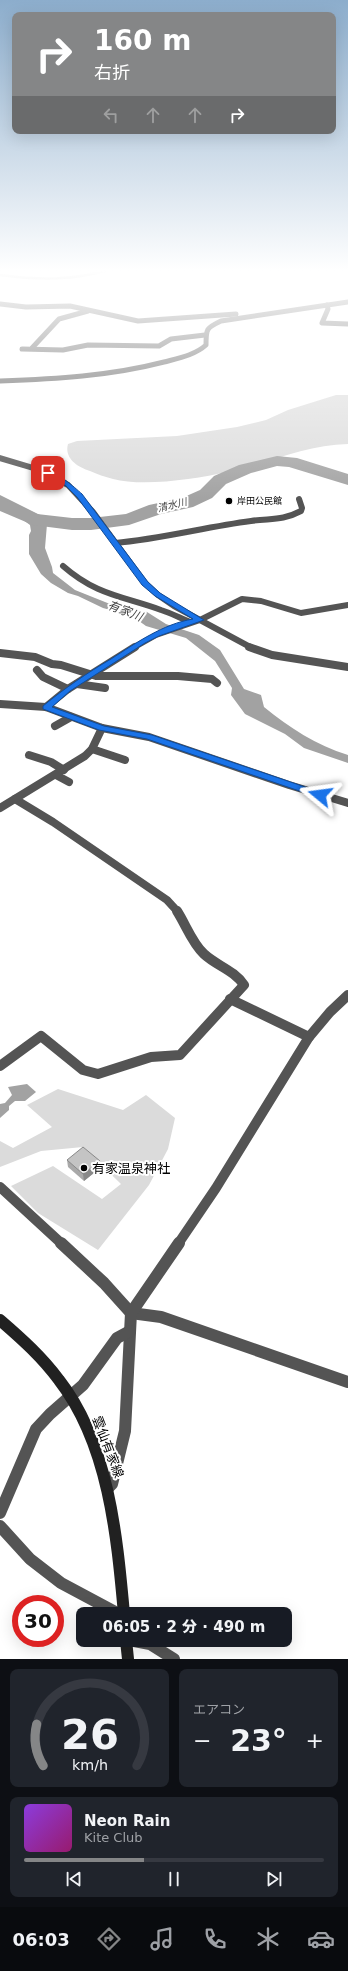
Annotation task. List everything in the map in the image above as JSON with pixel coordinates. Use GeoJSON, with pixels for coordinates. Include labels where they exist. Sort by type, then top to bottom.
{"type":"FeatureCollection","features":[{"type":"Feature","properties":{"kind":"main road","name":"雲仙有家線"},"geometry":{"type":"LineString","coordinates":[[0,1320],[23,1338],[44,1359],[70,1395],[93,1441],[108,1488],[116,1529],[123,1607]]}},
{"type":"Feature","properties":{"kind":"main road"},"geometry":{"type":"LineString","coordinates":[[127,1647],[128,1659]]}},
{"type":"Feature","properties":{"kind":"street"},"geometry":{"type":"LineString","coordinates":[[22,349],[32,348],[59,350],[80,346]]}},
{"type":"Feature","properties":{"kind":"street"},"geometry":{"type":"LineString","coordinates":[[0,381],[97,376],[121,373],[199,351],[204,346]]}},
{"type":"Feature","properties":{"kind":"street"},"geometry":{"type":"LineString","coordinates":[[0,458],[23,464],[56,477],[76,491],[145,583],[153,591],[174,606],[249,647],[272,654],[348,667]]}},
{"type":"Feature","properties":{"kind":"street"},"geometry":{"type":"LineString","coordinates":[[115,543],[147,540],[251,521],[288,518],[300,511],[302,508],[299,499]]}},
{"type":"Feature","properties":{"kind":"street"},"geometry":{"type":"LineString","coordinates":[[63,566],[81,580],[111,597],[160,609],[189,622]]}},
{"type":"Feature","properties":{"kind":"street"},"geometry":{"type":"LineString","coordinates":[[46,707],[68,689],[156,634],[189,622],[200,620],[242,599],[261,601],[302,613],[348,605]]}},
{"type":"Feature","properties":{"kind":"street"},"geometry":{"type":"LineString","coordinates":[[0,653],[8,656],[35,657],[52,664],[64,666],[92,675],[110,677],[178,676],[212,679],[217,683]]}},
{"type":"Feature","properties":{"kind":"street"},"geometry":{"type":"LineString","coordinates":[[37,670],[43,677],[68,689]]}},
{"type":"Feature","properties":{"kind":"street"},"geometry":{"type":"LineString","coordinates":[[77,684],[105,688]]}},
{"type":"Feature","properties":{"kind":"street"},"geometry":{"type":"LineString","coordinates":[[0,705],[46,707],[102,728],[149,737],[282,783],[348,803]]}},
{"type":"Feature","properties":{"kind":"street"},"geometry":{"type":"LineString","coordinates":[[0,705],[4,710],[18,711]]}},
{"type":"Feature","properties":{"kind":"street"},"geometry":{"type":"LineString","coordinates":[[55,726],[70,716]]}},
{"type":"Feature","properties":{"kind":"street"},"geometry":{"type":"LineString","coordinates":[[0,808],[85,756],[92,749],[102,728]]}},
{"type":"Feature","properties":{"kind":"street"},"geometry":{"type":"LineString","coordinates":[[92,749],[125,760]]}},
{"type":"Feature","properties":{"kind":"street"},"geometry":{"type":"LineString","coordinates":[[29,755],[51,762],[64,770]]}},
{"type":"Feature","properties":{"kind":"street"},"geometry":{"type":"LineString","coordinates":[[56,775],[69,782]]}},
{"type":"Feature","properties":{"kind":"street"},"geometry":{"type":"LineString","coordinates":[[0,1066],[41,1036],[83,1070],[98,1074],[151,1057],[180,1055],[199,1036],[230,999],[244,985],[240,978],[210,958],[200,949],[174,907],[167,900],[53,822],[15,799]]}},
{"type":"Feature","properties":{"kind":"street"},"geometry":{"type":"LineString","coordinates":[[108,1488],[112,1484],[125,1431],[130,1313],[216,1188],[309,1037],[330,1012],[348,995]]}},
{"type":"Feature","properties":{"kind":"street"},"geometry":{"type":"LineString","coordinates":[[230,999],[309,1037]]}},
{"type":"Feature","properties":{"kind":"street"},"geometry":{"type":"LineString","coordinates":[[0,1187],[104,1283],[130,1313],[161,1318],[348,1382]]}},
{"type":"Feature","properties":{"kind":"street"},"geometry":{"type":"LineString","coordinates":[[0,1513],[36,1429],[70,1395],[83,1385],[117,1338],[130,1331]]}},
{"type":"Feature","properties":{"kind":"street"},"geometry":{"type":"LineString","coordinates":[[0,1526],[30,1559],[62,1583],[106,1607]]}},
{"type":"Feature","properties":{"kind":"street"},"geometry":{"type":"LineString","coordinates":[[155,1647],[174,1659]]}},
{"type":"Feature","properties":{"kind":"shaded area"},"geometry":{"type":"Polygon","coordinates":[[[336,395],[348,395],[348,444],[332,445],[302,451],[227,472],[170,481],[125,481],[113,479],[85,469],[76,464],[68,454],[68,444],[77,441],[177,436],[237,427],[266,420],[288,410],[336,395]]]}},
{"type":"Feature","properties":{"kind":"shaded area"},"geometry":{"type":"Polygon","coordinates":[[[58,1089],[123,1110],[146,1095],[175,1118],[168,1149],[149,1185],[98,1250],[38,1213],[11,1186],[53,1166],[102,1199],[121,1184],[83,1147],[41,1151],[0,1167],[0,1141],[13,1148],[52,1127],[27,1105],[58,1089]]]}},
{"type":"Feature","properties":{"kind":"water","name":"有家川"},"geometry":{"type":"Polygon","coordinates":[[[0,495],[40,515],[47,524],[45,548],[53,573],[75,590],[110,604],[147,612],[166,624],[199,635],[220,650],[244,689],[261,695],[264,707],[314,741],[348,755],[348,763],[304,748],[285,734],[245,714],[231,695],[232,688],[215,661],[186,638],[146,626],[132,616],[103,608],[68,593],[51,583],[41,574],[29,554],[29,535],[31,531],[30,525],[15,514],[0,508],[0,495]]]}},
{"type":"Feature","properties":{"kind":"water"},"geometry":{"type":"Polygon","coordinates":[[[27,1084],[36,1092],[25,1101],[15,1101],[9,1106],[9,1110],[0,1118],[0,1104],[5,1103],[12,1095],[8,1087],[27,1084]]]}},
{"type":"Feature","properties":{"kind":"building"},"geometry":{"type":"Polygon","coordinates":[[[83,1147],[100,1161],[83,1174],[67,1160],[83,1147]]]}},
{"type":"Feature","properties":{"kind":"waterway","name":"清水川"},"geometry":{"type":"LineString","coordinates":[[0,504],[33,519],[72,524],[91,524],[129,519],[156,509],[187,503],[206,494],[220,480],[245,469],[277,461],[291,462],[348,480]]}},
{"type":"Feature","properties":{"kind":"place","name":"岸田公民館"},"geometry":{"type":"Point","coordinates":[229,501]}},
{"type":"Feature","properties":{"kind":"place","name":"有家温泉神社"},"geometry":{"type":"Point","coordinates":[84,1168]}},
{"type":"Feature","properties":{"kind":"route"},"geometry":{"type":"LineString","coordinates":[[48,473],[76,491],[145,583],[158,595],[174,606],[200,620],[156,634],[68,689],[46,707],[102,728],[149,737],[253,774],[320,795]]}}]}
